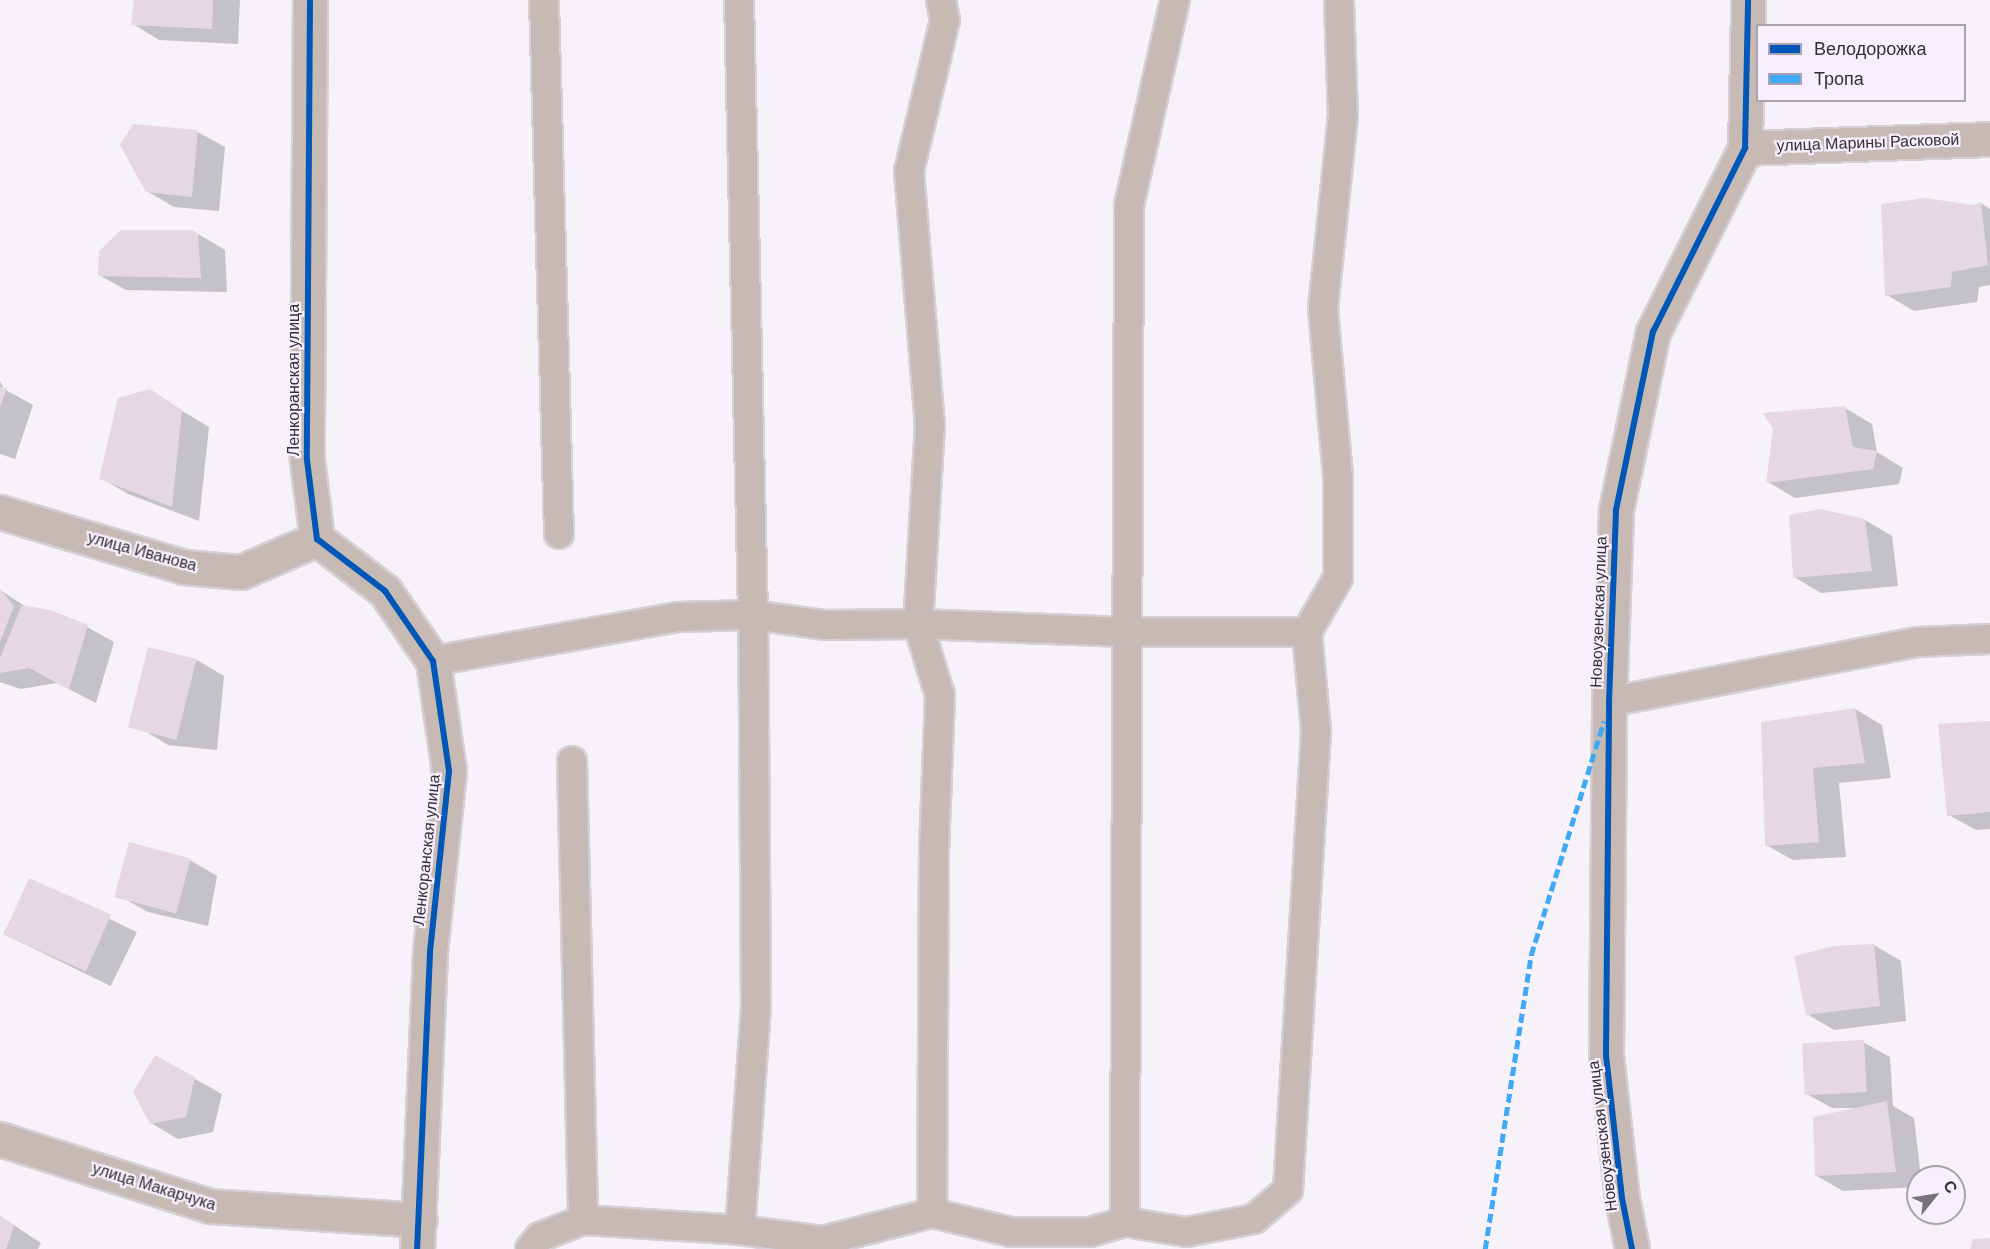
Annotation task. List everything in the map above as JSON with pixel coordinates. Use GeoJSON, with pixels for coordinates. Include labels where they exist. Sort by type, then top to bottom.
{"type":"FeatureCollection","features":[{"type":"Feature","properties":{"kind":"street","name":"Ленкоранская улица"},"geometry":{"type":"LineString","coordinates":[[310,0],[307,460],[317,539],[385,591],[433,661],[449,771],[430,953],[419,1235]]}},
{"type":"Feature","properties":{"kind":"street","name":"Новоузенская улица"},"geometry":{"type":"LineString","coordinates":[[1632,1249],[1622,1198],[1606,1055],[1609,702],[1616,510],[1653,332],[1745,148],[1749,0]]}},
{"type":"Feature","properties":{"kind":"street","name":"улица Марины Расковой"},"geometry":{"type":"LineString","coordinates":[[1745,148],[1990,139]]}},
{"type":"Feature","properties":{"kind":"street","name":"улица Иванова"},"geometry":{"type":"LineString","coordinates":[[0,512],[196,568],[241,572],[317,539]]}},
{"type":"Feature","properties":{"kind":"street","name":"улица Макарчука"},"geometry":{"type":"LineString","coordinates":[[0,1139],[210,1206],[419,1235]]}},
{"type":"Feature","properties":{"kind":"lane"},"geometry":{"type":"LineString","coordinates":[[544,0],[559,534]]}},
{"type":"Feature","properties":{"kind":"lane"},"geometry":{"type":"LineString","coordinates":[[739,0],[753,615],[756,1009],[740,1230]]}},
{"type":"Feature","properties":{"kind":"lane"},"geometry":{"type":"LineString","coordinates":[[932,1213],[934,850],[940,695],[918,624],[930,424],[909,171],[945,20],[941,0]]}},
{"type":"Feature","properties":{"kind":"lane"},"geometry":{"type":"LineString","coordinates":[[1125,1222],[1129,204],[1175,0]]}},
{"type":"Feature","properties":{"kind":"lane"},"geometry":{"type":"LineString","coordinates":[[530,1249],[540,1237],[583,1220],[740,1230],[822,1241],[932,1213],[1011,1232],[1090,1232],[1125,1222],[1186,1232],[1254,1219],[1288,1190],[1316,731],[1306,632],[1338,578],[1338,477],[1323,309],[1343,116],[1339,0]]}},
{"type":"Feature","properties":{"kind":"lane"},"geometry":{"type":"LineString","coordinates":[[433,661],[678,617],[753,615],[825,625],[918,624],[1126,632],[1306,632]]}},
{"type":"Feature","properties":{"kind":"lane"},"geometry":{"type":"LineString","coordinates":[[1609,702],[1917,642],[1990,639]]}},
{"type":"Feature","properties":{"kind":"lane"},"geometry":{"type":"LineString","coordinates":[[572,761],[583,1220]]}},
{"type":"Feature","properties":{"kind":"building"},"geometry":{"type":"Polygon","coordinates":[[[134,0],[213,0],[212,29],[131,25],[134,0]]]}},
{"type":"Feature","properties":{"kind":"building"},"geometry":{"type":"Polygon","coordinates":[[[133,124],[198,130],[192,197],[146,192],[120,145],[133,124]]]}},
{"type":"Feature","properties":{"kind":"building"},"geometry":{"type":"Polygon","coordinates":[[[1925,198],[1974,205],[1981,202],[1988,265],[1952,272],[1951,287],[1885,296],[1881,204],[1925,198]]]}},
{"type":"Feature","properties":{"kind":"building"},"geometry":{"type":"Polygon","coordinates":[[[121,230],[193,230],[198,234],[201,278],[98,276],[99,251],[121,230]]]}},
{"type":"Feature","properties":{"kind":"building"},"geometry":{"type":"Polygon","coordinates":[[[0,387],[7,388],[0,407],[0,387]]]}},
{"type":"Feature","properties":{"kind":"building"},"geometry":{"type":"Polygon","coordinates":[[[150,389],[182,410],[172,507],[99,479],[118,398],[150,389]]]}},
{"type":"Feature","properties":{"kind":"building"},"geometry":{"type":"Polygon","coordinates":[[[1845,406],[1853,447],[1877,451],[1873,469],[1766,483],[1773,429],[1763,413],[1845,406]]]}},
{"type":"Feature","properties":{"kind":"building"},"geometry":{"type":"Polygon","coordinates":[[[1820,509],[1865,519],[1872,571],[1793,578],[1789,515],[1820,509]]]}},
{"type":"Feature","properties":{"kind":"building"},"geometry":{"type":"Polygon","coordinates":[[[0,589],[14,606],[0,642],[0,589]]]}},
{"type":"Feature","properties":{"kind":"building"},"geometry":{"type":"Polygon","coordinates":[[[22,605],[50,610],[88,625],[69,689],[29,668],[0,673],[0,658],[22,605]]]}},
{"type":"Feature","properties":{"kind":"building"},"geometry":{"type":"Polygon","coordinates":[[[148,647],[197,659],[176,740],[128,728],[148,647]]]}},
{"type":"Feature","properties":{"kind":"building"},"geometry":{"type":"Polygon","coordinates":[[[1855,708],[1865,763],[1813,768],[1819,842],[1765,846],[1761,722],[1855,708]]]}},
{"type":"Feature","properties":{"kind":"building"},"geometry":{"type":"Polygon","coordinates":[[[1990,721],[1990,812],[1947,816],[1938,724],[1990,721]]]}},
{"type":"Feature","properties":{"kind":"building"},"geometry":{"type":"Polygon","coordinates":[[[129,842],[191,859],[176,914],[114,897],[129,842]]]}},
{"type":"Feature","properties":{"kind":"building"},"geometry":{"type":"Polygon","coordinates":[[[29,878],[111,915],[86,971],[4,935],[29,878]]]}},
{"type":"Feature","properties":{"kind":"building"},"geometry":{"type":"Polygon","coordinates":[[[1874,944],[1880,1006],[1806,1015],[1794,956],[1834,946],[1874,944]]]}},
{"type":"Feature","properties":{"kind":"building"},"geometry":{"type":"Polygon","coordinates":[[[1864,1040],[1867,1092],[1805,1095],[1802,1043],[1864,1040]]]}},
{"type":"Feature","properties":{"kind":"building"},"geometry":{"type":"Polygon","coordinates":[[[155,1055],[195,1077],[186,1117],[150,1124],[133,1092],[155,1055]]]}},
{"type":"Feature","properties":{"kind":"building"},"geometry":{"type":"Polygon","coordinates":[[[1887,1101],[1896,1172],[1815,1176],[1813,1117],[1887,1101]]]}},
{"type":"Feature","properties":{"kind":"building"},"geometry":{"type":"Polygon","coordinates":[[[0,1216],[14,1226],[6,1249],[0,1249],[0,1216]]]}},
{"type":"Feature","properties":{"kind":"building"},"geometry":{"type":"Polygon","coordinates":[[[1990,1238],[1990,1249],[1970,1249],[1973,1239],[1990,1238]]]}},
{"type":"Feature","properties":{"kind":"marked path"},"geometry":{"type":"LineString","coordinates":[[1485,1249],[1531,955],[1604,721]]}},
{"type":"Feature","properties":{"kind":"cycle path"},"geometry":{"type":"LineString","coordinates":[[310,0],[307,460],[317,539],[385,591],[433,661],[449,771],[430,953],[417,1249]]}},
{"type":"Feature","properties":{"kind":"cycle path"},"geometry":{"type":"LineString","coordinates":[[1632,1249],[1622,1198],[1606,1055],[1609,702],[1616,510],[1653,332],[1745,148],[1748,0]]}}]}
